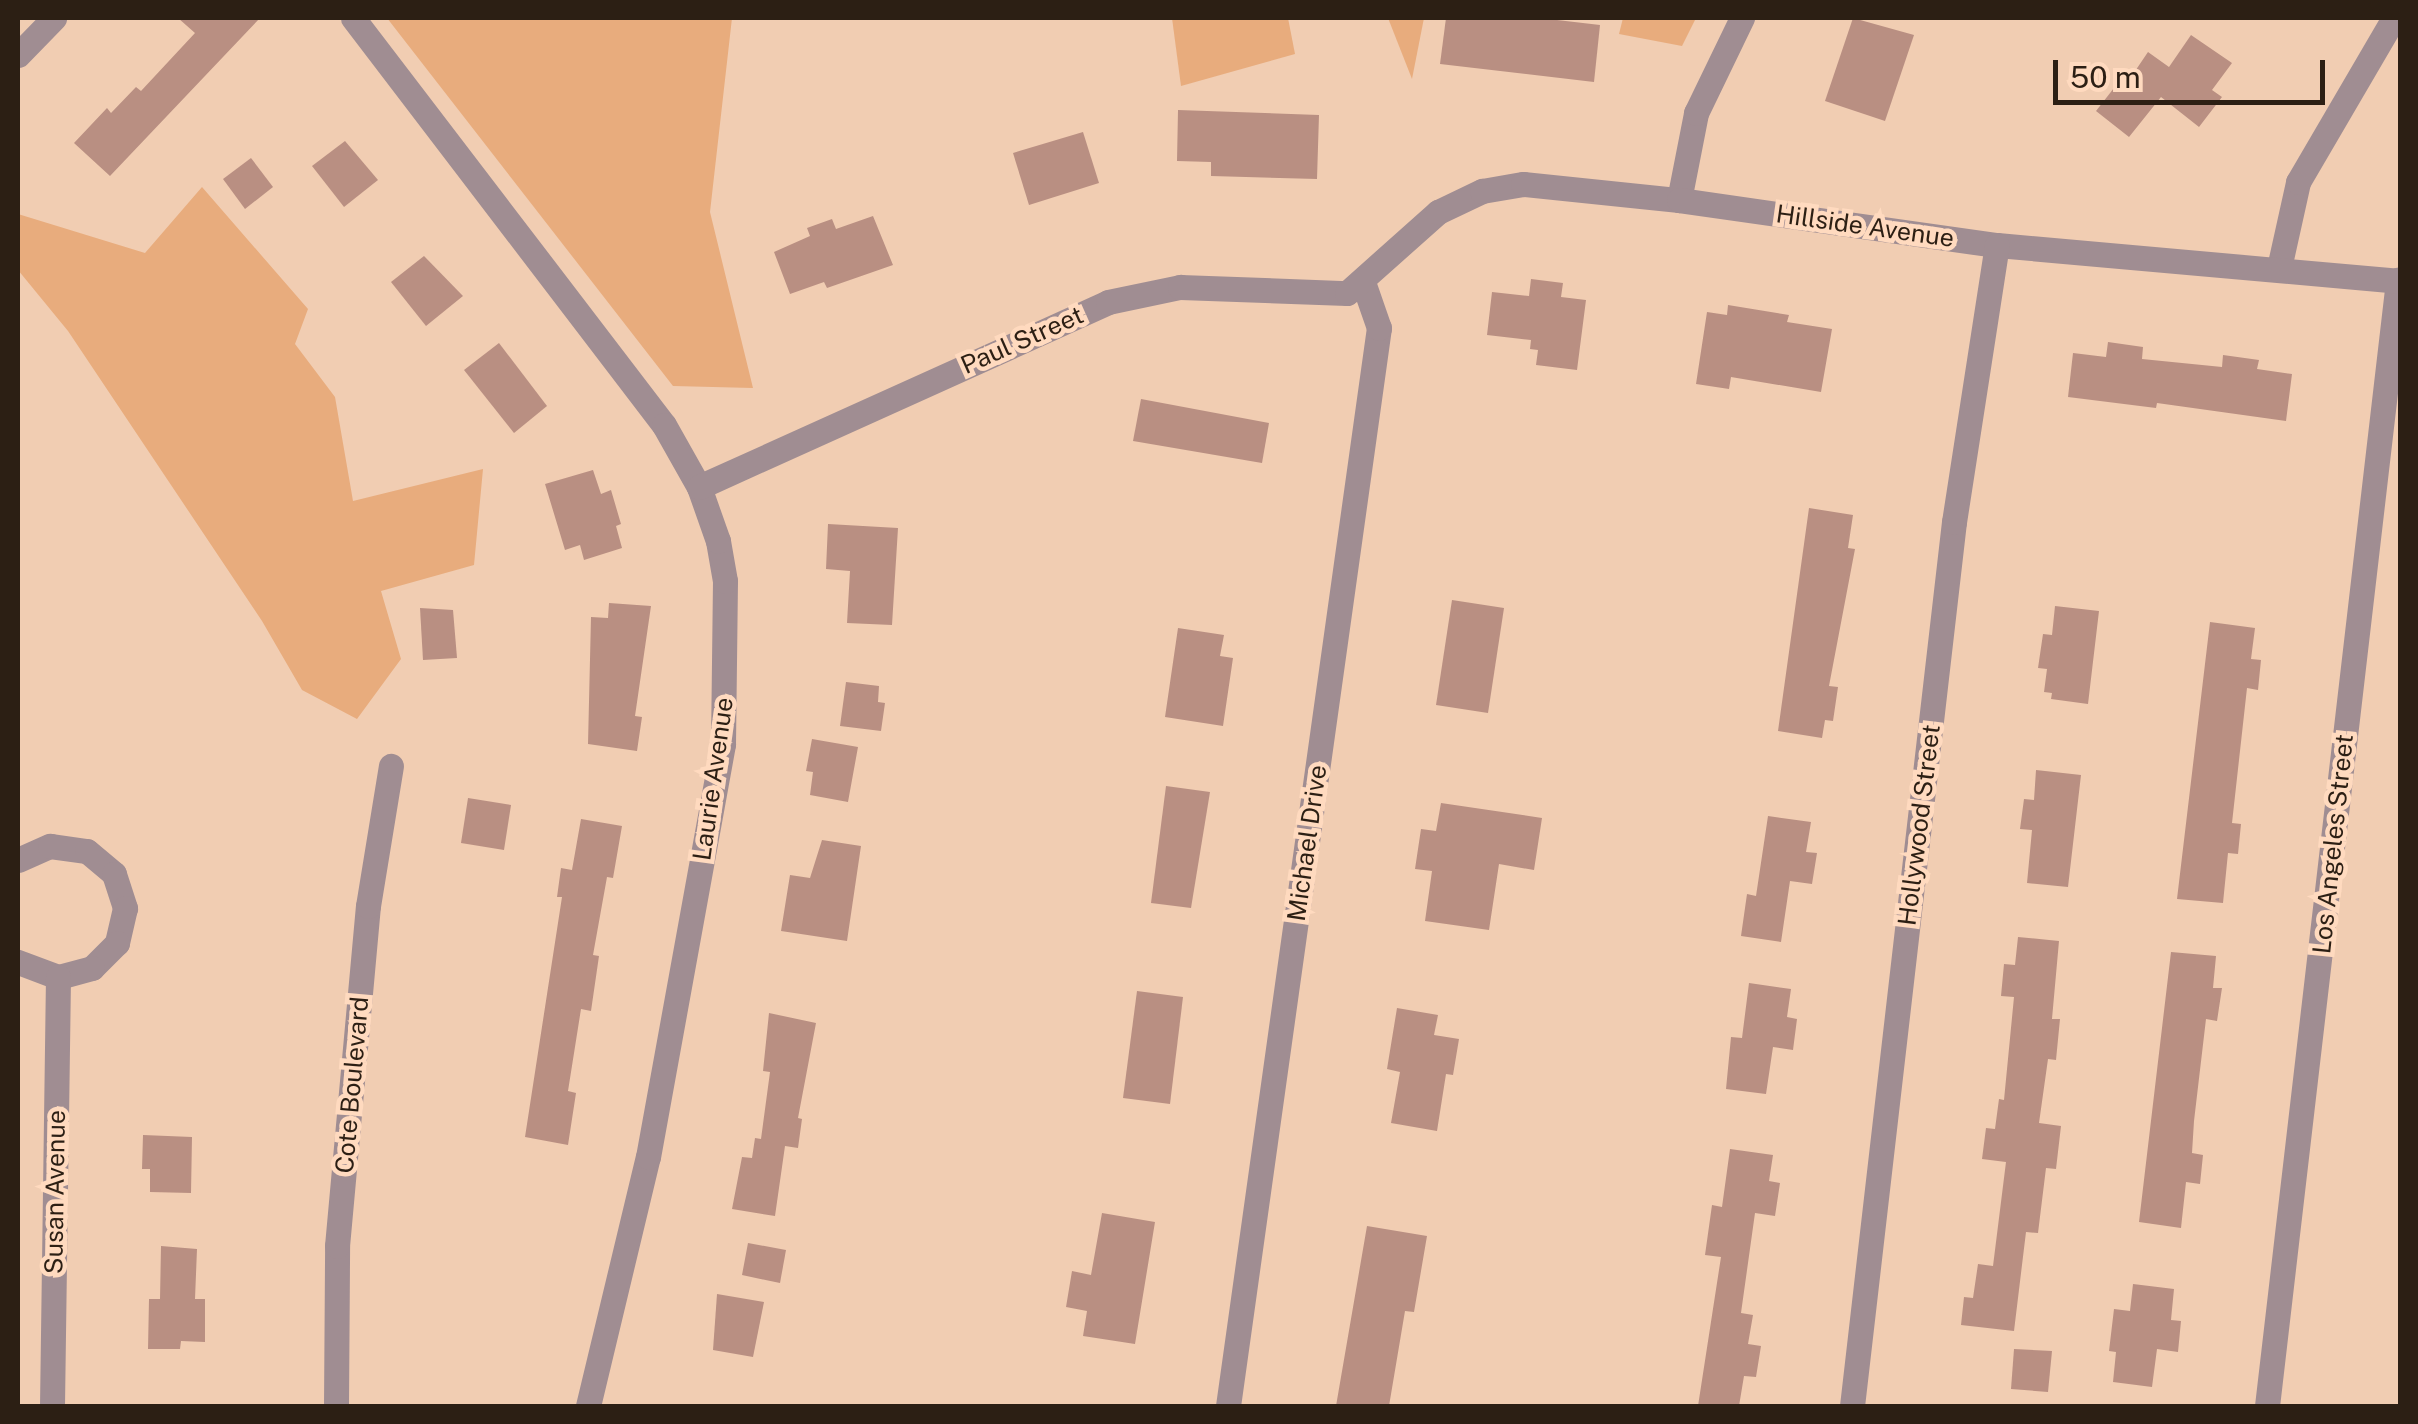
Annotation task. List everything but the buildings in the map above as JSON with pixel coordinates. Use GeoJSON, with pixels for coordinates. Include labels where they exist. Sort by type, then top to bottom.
{"type":"FeatureCollection","features":[{"type":"Feature","properties":{"kind":"street"},"geometry":{"type":"LineString","coordinates":[[18,55],[54,18]]}},
{"type":"Feature","properties":{"kind":"street","name":"Laurie Avenue"},"geometry":{"type":"LineString","coordinates":[[352,18],[664,424],[699,487],[718,541],[725,582],[728,664],[723,744],[648,1158],[588,1406]]}},
{"type":"Feature","properties":{"kind":"street"},"geometry":{"type":"LineString","coordinates":[[1679,200],[1696,113],[1742,18]]}},
{"type":"Feature","properties":{"kind":"street"},"geometry":{"type":"LineString","coordinates":[[2278,268],[2298,182],[2394,18]]}},
{"type":"Feature","properties":{"kind":"street","name":"Hillside Avenue"},"geometry":{"type":"LineString","coordinates":[[1364,282],[1393,249],[1438,212],[1482,191],[1547,184],[1996,244],[2399,280]]}},
{"type":"Feature","properties":{"kind":"street","name":"Hollywood Street"},"geometry":{"type":"LineString","coordinates":[[1852,1406],[1946,580],[1996,244]]}},
{"type":"Feature","properties":{"kind":"street","name":"Los Angeles Street"},"geometry":{"type":"LineString","coordinates":[[2267,1406],[2399,280]]}},
{"type":"Feature","properties":{"kind":"street","name":"Paul Street"},"geometry":{"type":"LineString","coordinates":[[699,487],[1108,302],[1180,287],[1332,295],[1347,293],[1364,282]]}},
{"type":"Feature","properties":{"kind":"street","name":"Michael Drive"},"geometry":{"type":"LineString","coordinates":[[1228,1406],[1379,328],[1364,282]]}},
{"type":"Feature","properties":{"kind":"street","name":"Cote Boulevard"},"geometry":{"type":"LineString","coordinates":[[336,1406],[337,1246],[368,906],[390,766]]}},
{"type":"Feature","properties":{"kind":"street"},"geometry":{"type":"LineString","coordinates":[[18,860],[50,846],[76,847],[98,857],[120,884],[124,920],[110,952],[92,968],[58,977],[18,962]]}},
{"type":"Feature","properties":{"kind":"street","name":"Susan Avenue"},"geometry":{"type":"LineString","coordinates":[[52,1406],[58,977]]}},
{"type":"Feature","properties":{"kind":"shaded area"},"geometry":{"type":"Polygon","coordinates":[[[387,18],[732,18],[710,212],[753,388],[673,386],[387,18]]]}},
{"type":"Feature","properties":{"kind":"shaded area"},"geometry":{"type":"Polygon","coordinates":[[[1172,18],[1288,18],[1295,54],[1181,86],[1172,18]]]}},
{"type":"Feature","properties":{"kind":"shaded area"},"geometry":{"type":"Polygon","coordinates":[[[1388,18],[1424,18],[1412,79],[1388,18]]]}},
{"type":"Feature","properties":{"kind":"shaded area"},"geometry":{"type":"Polygon","coordinates":[[[1623,18],[1696,18],[1682,46],[1619,34],[1623,18]]]}},
{"type":"Feature","properties":{"kind":"shaded area"},"geometry":{"type":"Polygon","coordinates":[[[202,187],[308,309],[295,344],[335,397],[353,501],[483,469],[474,565],[381,591],[401,659],[357,719],[302,690],[262,621],[68,331],[18,270],[18,214],[145,253],[202,187]]]}}]}
